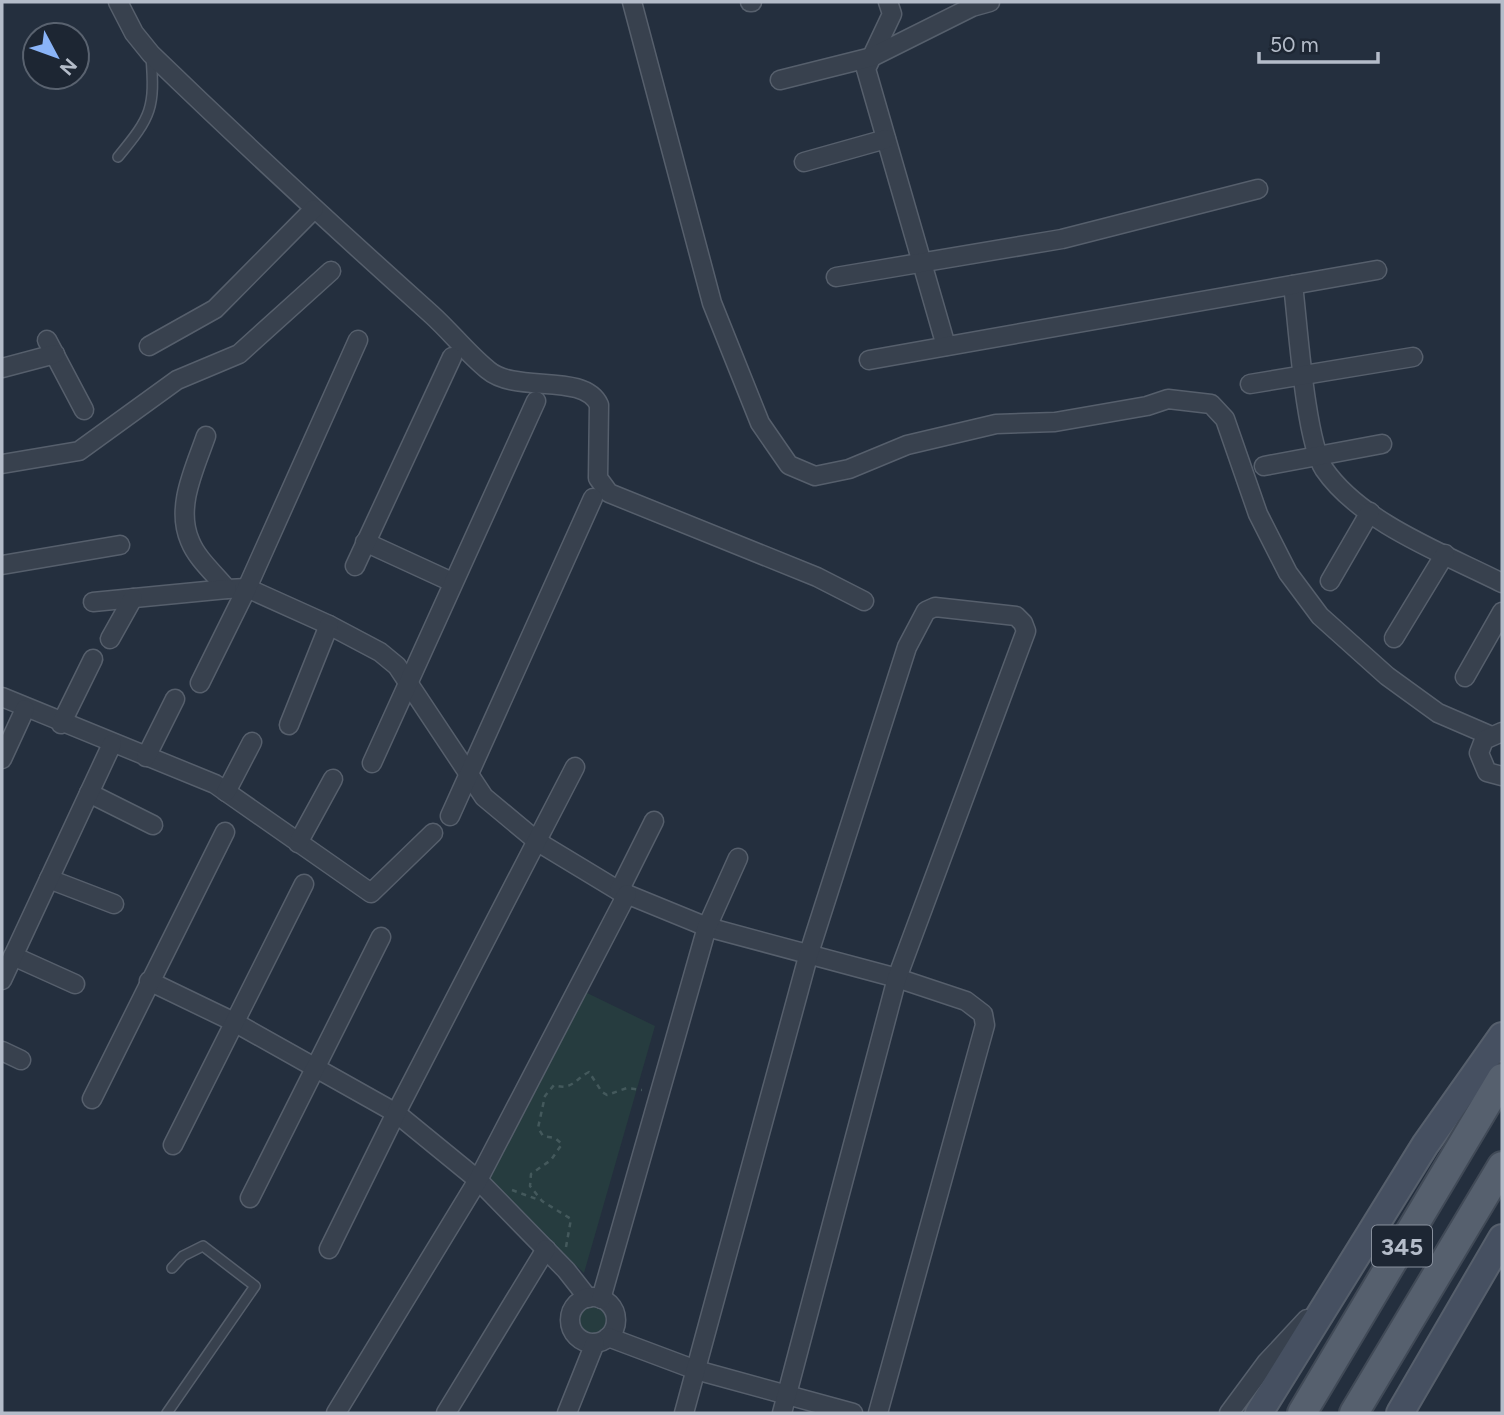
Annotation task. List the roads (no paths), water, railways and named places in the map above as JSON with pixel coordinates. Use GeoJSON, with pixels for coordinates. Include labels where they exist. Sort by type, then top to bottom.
{"type":"FeatureCollection","features":[{"type":"Feature","properties":{"kind":"main road","name":"345"},"geometry":{"type":"LineString","coordinates":[[1259,1413],[1329,1295],[1425,1145],[1502,1036]]}},
{"type":"Feature","properties":{"kind":"main road","name":"345"},"geometry":{"type":"LineString","coordinates":[[1302,1413],[1502,1078]]}},
{"type":"Feature","properties":{"kind":"main road","name":"345"},"geometry":{"type":"LineString","coordinates":[[1354,1413],[1502,1166]]}},
{"type":"Feature","properties":{"kind":"main road"},"geometry":{"type":"LineString","coordinates":[[1402,1413],[1502,1238]]}},
{"type":"Feature","properties":{"kind":"street"},"geometry":{"type":"LineString","coordinates":[[118,2],[134,33],[151,54],[494,375],[512,382],[579,389],[596,398],[599,405],[598,478],[609,494],[817,577],[864,601]]}},
{"type":"Feature","properties":{"kind":"street"},"geometry":{"type":"LineString","coordinates":[[632,2],[712,303],[760,424],[789,465],[815,476],[849,469],[907,445],[996,424],[1055,422],[1168,399],[1211,404],[1225,419],[1258,514],[1282,562],[1320,617],[1387,676],[1438,713],[1496,734]]}},
{"type":"Feature","properties":{"kind":"street"},"geometry":{"type":"LineString","coordinates":[[888,2],[892,14],[866,69],[946,346]]}},
{"type":"Feature","properties":{"kind":"street"},"geometry":{"type":"LineString","coordinates":[[780,80],[872,57],[978,4]]}},
{"type":"Feature","properties":{"kind":"street"},"geometry":{"type":"LineString","coordinates":[[804,162],[886,139]]}},
{"type":"Feature","properties":{"kind":"street"},"geometry":{"type":"LineString","coordinates":[[836,277],[1062,239],[1258,189]]}},
{"type":"Feature","properties":{"kind":"street"},"geometry":{"type":"LineString","coordinates":[[149,346],[215,309],[314,209]]}},
{"type":"Feature","properties":{"kind":"street"},"geometry":{"type":"LineString","coordinates":[[869,360],[1377,270]]}},
{"type":"Feature","properties":{"kind":"street"},"geometry":{"type":"LineString","coordinates":[[2,464],[79,451],[177,380],[239,355],[331,271]]}},
{"type":"Feature","properties":{"kind":"street"},"geometry":{"type":"LineString","coordinates":[[1293,285],[1311,427],[1323,467],[1351,500],[1502,583]]}},
{"type":"Feature","properties":{"kind":"street"},"geometry":{"type":"LineString","coordinates":[[200,683],[247,588],[358,340]]}},
{"type":"Feature","properties":{"kind":"street"},"geometry":{"type":"LineString","coordinates":[[2,368],[51,347],[84,410]]}},
{"type":"Feature","properties":{"kind":"street"},"geometry":{"type":"LineString","coordinates":[[1250,384],[1413,356]]}},
{"type":"Feature","properties":{"kind":"street"},"geometry":{"type":"LineString","coordinates":[[355,566],[452,357]]}},
{"type":"Feature","properties":{"kind":"street"},"geometry":{"type":"LineString","coordinates":[[372,763],[536,401]]}},
{"type":"Feature","properties":{"kind":"street"},"geometry":{"type":"LineString","coordinates":[[206,436],[186,492],[186,528],[194,549],[226,589]]}},
{"type":"Feature","properties":{"kind":"street"},"geometry":{"type":"LineString","coordinates":[[1264,466],[1382,444]]}},
{"type":"Feature","properties":{"kind":"street"},"geometry":{"type":"LineString","coordinates":[[450,816],[593,498]]}},
{"type":"Feature","properties":{"kind":"street"},"geometry":{"type":"LineString","coordinates":[[1330,581],[1370,512]]}},
{"type":"Feature","properties":{"kind":"street"},"geometry":{"type":"LineString","coordinates":[[365,542],[452,582]]}},
{"type":"Feature","properties":{"kind":"street"},"geometry":{"type":"LineString","coordinates":[[2,565],[120,545]]}},
{"type":"Feature","properties":{"kind":"street"},"geometry":{"type":"LineString","coordinates":[[1394,638],[1445,554]]}},
{"type":"Feature","properties":{"kind":"street"},"geometry":{"type":"LineString","coordinates":[[93,602],[247,588],[330,625],[380,652],[409,681],[467,775],[484,797],[538,842],[623,892],[707,927],[897,978],[976,1006],[983,1014],[985,1025],[878,1413]]}},
{"type":"Feature","properties":{"kind":"street"},"geometry":{"type":"LineString","coordinates":[[110,639],[133,598]]}},
{"type":"Feature","properties":{"kind":"street"},"geometry":{"type":"LineString","coordinates":[[684,1413],[809,953],[907,646],[926,611],[944,608],[1016,616],[1026,631],[897,978],[785,1405]]}},
{"type":"Feature","properties":{"kind":"street"},"geometry":{"type":"LineString","coordinates":[[1465,677],[1502,612]]}},
{"type":"Feature","properties":{"kind":"street"},"geometry":{"type":"LineString","coordinates":[[289,724],[330,625]]}},
{"type":"Feature","properties":{"kind":"street"},"geometry":{"type":"LineString","coordinates":[[61,723],[93,659]]}},
{"type":"Feature","properties":{"kind":"street"},"geometry":{"type":"LineString","coordinates":[[2,697],[25,709],[215,784],[372,893],[433,833]]}},
{"type":"Feature","properties":{"kind":"street"},"geometry":{"type":"LineString","coordinates":[[146,757],[176,699]]}},
{"type":"Feature","properties":{"kind":"street"},"geometry":{"type":"LineString","coordinates":[[2,759],[25,709]]}},
{"type":"Feature","properties":{"kind":"street"},"geometry":{"type":"LineString","coordinates":[[1496,734],[1480,746],[1479,761],[1488,772],[1502,776]]}},
{"type":"Feature","properties":{"kind":"street"},"geometry":{"type":"LineString","coordinates":[[226,792],[252,742]]}},
{"type":"Feature","properties":{"kind":"street"},"geometry":{"type":"LineString","coordinates":[[2,980],[112,744]]}},
{"type":"Feature","properties":{"kind":"street"},"geometry":{"type":"LineString","coordinates":[[329,1250],[396,1113],[575,767]]}},
{"type":"Feature","properties":{"kind":"street"},"geometry":{"type":"LineString","coordinates":[[298,843],[333,779]]}},
{"type":"Feature","properties":{"kind":"street"},"geometry":{"type":"LineString","coordinates":[[89,793],[153,825]]}},
{"type":"Feature","properties":{"kind":"street"},"geometry":{"type":"LineString","coordinates":[[336,1413],[478,1180],[623,892],[654,821]]}},
{"type":"Feature","properties":{"kind":"street"},"geometry":{"type":"LineString","coordinates":[[92,1099],[225,832]]}},
{"type":"Feature","properties":{"kind":"street"},"geometry":{"type":"LineString","coordinates":[[738,858],[707,927],[660,1091],[594,1298],[574,1308],[570,1324],[578,1338],[601,1340],[696,1370],[785,1405],[853,1413]]}},
{"type":"Feature","properties":{"kind":"street"},"geometry":{"type":"LineString","coordinates":[[49,879],[114,904]]}},
{"type":"Feature","properties":{"kind":"street"},"geometry":{"type":"LineString","coordinates":[[173,1145],[304,884]]}},
{"type":"Feature","properties":{"kind":"street"},"geometry":{"type":"LineString","coordinates":[[250,1198],[381,937]]}},
{"type":"Feature","properties":{"kind":"street"},"geometry":{"type":"LineString","coordinates":[[13,956],[75,984]]}},
{"type":"Feature","properties":{"kind":"street"},"geometry":{"type":"LineString","coordinates":[[149,981],[234,1022],[396,1113],[478,1180],[594,1298],[611,1307],[615,1320],[601,1340],[567,1413]]}},
{"type":"Feature","properties":{"kind":"street"},"geometry":{"type":"LineString","coordinates":[[2,1051],[21,1060]]}},
{"type":"Feature","properties":{"kind":"street"},"geometry":{"type":"LineString","coordinates":[[446,1413],[546,1249]]}},
{"type":"Feature","properties":{"kind":"street"},"geometry":{"type":"LineString","coordinates":[[1229,1413],[1266,1363],[1329,1295]]}},
{"type":"Feature","properties":{"kind":"lane"},"geometry":{"type":"LineString","coordinates":[[118,157],[149,118],[154,93],[151,54]]}},
{"type":"Feature","properties":{"kind":"lane"},"geometry":{"type":"LineString","coordinates":[[167,1413],[255,1286],[203,1246],[183,1256],[172,1268]]}}]}
